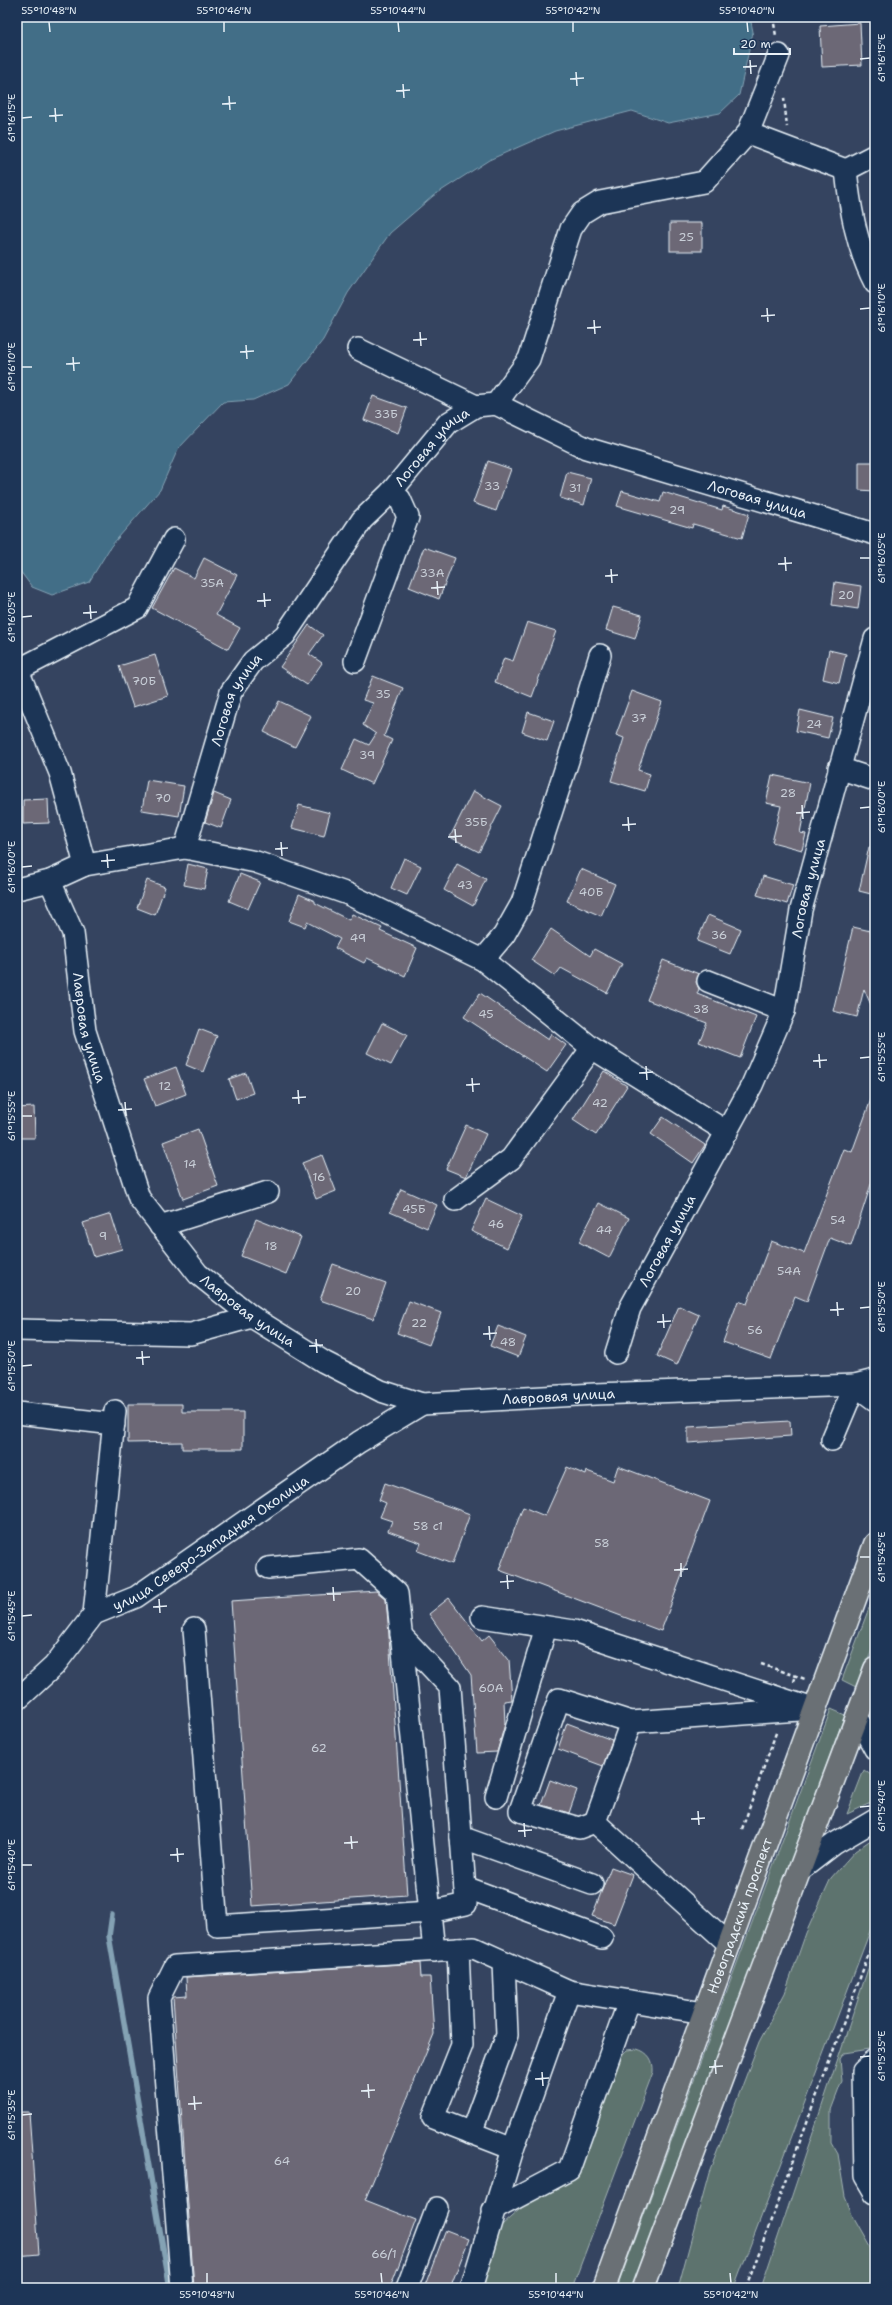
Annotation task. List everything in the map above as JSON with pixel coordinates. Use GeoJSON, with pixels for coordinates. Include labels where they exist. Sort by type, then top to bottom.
{"type":"FeatureCollection","features":[{"type":"Feature","properties":{"kind":"main road","name":"Новоградский проспект"},"geometry":{"type":"LineString","coordinates":[[604,2288],[875,1544]]}},
{"type":"Feature","properties":{"kind":"main road"},"geometry":{"type":"LineString","coordinates":[[643,2288],[875,1669]]}},
{"type":"Feature","properties":{"kind":"street"},"geometry":{"type":"LineString","coordinates":[[358,349],[486,405],[529,359],[571,229],[582,213],[600,202],[704,182],[748,132],[779,55]]}},
{"type":"Feature","properties":{"kind":"street"},"geometry":{"type":"LineString","coordinates":[[748,132],[846,170],[875,155]]}},
{"type":"Feature","properties":{"kind":"street"},"geometry":{"type":"LineString","coordinates":[[846,170],[849,203],[867,267],[875,283]]}},
{"type":"Feature","properties":{"kind":"street","name":"Логовая улица"},"geometry":{"type":"LineString","coordinates":[[185,848],[231,692],[254,661],[285,635],[362,520],[391,492],[448,423],[486,405],[586,448],[875,534]]}},
{"type":"Feature","properties":{"kind":"street"},"geometry":{"type":"LineString","coordinates":[[355,660],[408,517],[400,499],[391,492]]}},
{"type":"Feature","properties":{"kind":"street"},"geometry":{"type":"LineString","coordinates":[[85,865],[60,773],[17,669],[137,608],[174,538]]}},
{"type":"Feature","properties":{"kind":"street","name":"Логовая улица"},"geometry":{"type":"LineString","coordinates":[[616,1353],[630,1308],[752,1085],[784,1011],[801,910],[875,639]]}},
{"type":"Feature","properties":{"kind":"street"},"geometry":{"type":"LineString","coordinates":[[483,960],[504,936],[522,903],[574,742],[600,655]]}},
{"type":"Feature","properties":{"kind":"street"},"geometry":{"type":"LineString","coordinates":[[839,768],[875,780]]}},
{"type":"Feature","properties":{"kind":"street"},"geometry":{"type":"LineString","coordinates":[[17,889],[50,881],[85,865],[185,848],[256,862],[348,894],[483,960],[592,1048],[727,1132]]}},
{"type":"Feature","properties":{"kind":"street","name":"Лавровая улица"},"geometry":{"type":"LineString","coordinates":[[50,881],[73,933],[87,1038],[139,1198],[198,1274],[252,1317],[324,1362],[381,1391],[422,1404],[595,1394],[854,1385],[875,1380]]}},
{"type":"Feature","properties":{"kind":"street"},"geometry":{"type":"LineString","coordinates":[[708,981],[784,1011]]}},
{"type":"Feature","properties":{"kind":"street"},"geometry":{"type":"LineString","coordinates":[[455,1200],[511,1159],[592,1048]]}},
{"type":"Feature","properties":{"kind":"street"},"geometry":{"type":"LineString","coordinates":[[160,1226],[268,1192]]}},
{"type":"Feature","properties":{"kind":"street"},"geometry":{"type":"LineString","coordinates":[[17,1330],[191,1334],[252,1317]]}},
{"type":"Feature","properties":{"kind":"street"},"geometry":{"type":"LineString","coordinates":[[832,1440],[854,1385],[875,1400]]}},
{"type":"Feature","properties":{"kind":"street","name":"улица Северо-Западная Околица"},"geometry":{"type":"LineString","coordinates":[[17,1700],[54,1666],[94,1614],[136,1597],[359,1442],[422,1404]]}},
{"type":"Feature","properties":{"kind":"street"},"geometry":{"type":"LineString","coordinates":[[17,1413],[114,1417],[94,1614]]}},
{"type":"Feature","properties":{"kind":"street"},"geometry":{"type":"LineString","coordinates":[[268,1568],[359,1559],[397,1593],[434,1950]]}},
{"type":"Feature","properties":{"kind":"street"},"geometry":{"type":"LineString","coordinates":[[482,1617],[574,1631],[786,1706]]}},
{"type":"Feature","properties":{"kind":"street"},"geometry":{"type":"LineString","coordinates":[[496,1798],[546,1627]]}},
{"type":"Feature","properties":{"kind":"street"},"geometry":{"type":"LineString","coordinates":[[194,1629],[217,1926],[430,1912],[466,1904],[450,1687],[401,1635]]}},
{"type":"Feature","properties":{"kind":"street"},"geometry":{"type":"LineString","coordinates":[[631,1722],[595,1822],[579,1828],[520,1811],[559,1698],[631,1722],[786,1706],[814,1709]]}},
{"type":"Feature","properties":{"kind":"street"},"geometry":{"type":"LineString","coordinates":[[857,1716],[875,1749]]}},
{"type":"Feature","properties":{"kind":"street"},"geometry":{"type":"LineString","coordinates":[[799,1871],[834,1844],[875,1820]]}},
{"type":"Feature","properties":{"kind":"street"},"geometry":{"type":"LineString","coordinates":[[595,1822],[729,1944]]}},
{"type":"Feature","properties":{"kind":"street"},"geometry":{"type":"LineString","coordinates":[[461,1837],[592,1884]]}},
{"type":"Feature","properties":{"kind":"street"},"geometry":{"type":"LineString","coordinates":[[465,1887],[602,1938]]}},
{"type":"Feature","properties":{"kind":"street"},"geometry":{"type":"LineString","coordinates":[[182,2288],[159,1998],[175,1966],[474,1948],[569,1991],[704,2012]]}},
{"type":"Feature","properties":{"kind":"street"},"geometry":{"type":"LineString","coordinates":[[458,1949],[462,2045],[433,2118],[513,2149]]}},
{"type":"Feature","properties":{"kind":"street"},"geometry":{"type":"LineString","coordinates":[[471,2133],[507,2035],[504,1962]]}},
{"type":"Feature","properties":{"kind":"street"},"geometry":{"type":"LineString","coordinates":[[470,2288],[513,2149],[569,1991]]}},
{"type":"Feature","properties":{"kind":"street"},"geometry":{"type":"LineString","coordinates":[[493,2210],[568,2170],[629,2001]]}},
{"type":"Feature","properties":{"kind":"street"},"geometry":{"type":"LineString","coordinates":[[875,2060],[863,2071],[865,2176],[875,2193]]}},
{"type":"Feature","properties":{"kind":"street"},"geometry":{"type":"LineString","coordinates":[[407,2288],[437,2208]]}},
{"type":"Feature","properties":{"kind":"path"},"geometry":{"type":"LineString","coordinates":[[742,1829],[796,1675],[761,1664]]}},
{"type":"Feature","properties":{"kind":"path"},"geometry":{"type":"LineString","coordinates":[[746,2288],[875,1936]]}},
{"type":"Feature","properties":{"kind":"green space"},"geometry":{"type":"Polygon","coordinates":[[[875,1592],[875,1641],[858,1688],[842,1680],[875,1592]]]}},
{"type":"Feature","properties":{"kind":"green space"},"geometry":{"type":"Polygon","coordinates":[[[831,1709],[845,1715],[633,2288],[617,2288],[831,1709]]]}},
{"type":"Feature","properties":{"kind":"green space"},"geometry":{"type":"Polygon","coordinates":[[[864,1770],[875,1778],[875,1801],[847,1814],[864,1770]]]}},
{"type":"Feature","properties":{"kind":"green space"},"geometry":{"type":"Polygon","coordinates":[[[875,1837],[875,1918],[734,2288],[678,2288],[709,2173],[759,2042],[785,1993],[806,1933],[831,1878],[855,1851],[875,1837]]]}},
{"type":"Feature","properties":{"kind":"green space"},"geometry":{"type":"Polygon","coordinates":[[[875,1948],[875,2045],[870,2049],[844,2053],[840,2059],[842,2081],[831,2110],[831,2142],[838,2154],[845,2197],[853,2216],[875,2255],[875,2288],[761,2288],[875,1948]]]}},
{"type":"Feature","properties":{"kind":"green space"},"geometry":{"type":"Polygon","coordinates":[[[627,2050],[641,2050],[650,2057],[653,2072],[572,2288],[473,2288],[487,2242],[503,2224],[527,2203],[560,2188],[574,2175],[622,2055],[627,2050]]]}},
{"type":"Feature","properties":{"kind":"water"},"geometry":{"type":"Polygon","coordinates":[[[17,17],[750,17],[753,32],[739,95],[720,113],[668,123],[632,111],[555,131],[489,160],[433,196],[390,233],[348,293],[323,340],[289,384],[253,400],[223,402],[178,449],[160,490],[111,546],[89,582],[52,595],[32,587],[17,567],[17,17]]]}},
{"type":"Feature","properties":{"kind":"building"},"geometry":{"type":"Polygon","coordinates":[[[860,23],[862,65],[822,67],[820,26],[860,23]]]}},
{"type":"Feature","properties":{"kind":"building"},"geometry":{"type":"Polygon","coordinates":[[[670,223],[702,223],[702,251],[670,251],[670,223]]]}},
{"type":"Feature","properties":{"kind":"building"},"geometry":{"type":"Polygon","coordinates":[[[373,396],[407,408],[398,433],[364,420],[373,396]]]}},
{"type":"Feature","properties":{"kind":"building"},"geometry":{"type":"Polygon","coordinates":[[[488,461],[511,469],[496,511],[473,503],[488,461]]]}},
{"type":"Feature","properties":{"kind":"building"},"geometry":{"type":"Polygon","coordinates":[[[859,462],[875,462],[875,491],[859,490],[859,462]]]}},
{"type":"Feature","properties":{"kind":"building"},"geometry":{"type":"Polygon","coordinates":[[[567,472],[591,478],[584,505],[560,498],[567,472]]]}},
{"type":"Feature","properties":{"kind":"building"},"geometry":{"type":"Polygon","coordinates":[[[622,491],[660,502],[663,492],[722,510],[723,506],[749,514],[742,538],[693,524],[692,528],[617,506],[622,491]]]}},
{"type":"Feature","properties":{"kind":"building"},"geometry":{"type":"Polygon","coordinates":[[[424,547],[455,558],[439,599],[409,587],[424,547]]]}},
{"type":"Feature","properties":{"kind":"building"},"geometry":{"type":"Polygon","coordinates":[[[204,558],[237,575],[216,615],[240,628],[228,649],[152,608],[174,568],[194,578],[204,558]]]}},
{"type":"Feature","properties":{"kind":"building"},"geometry":{"type":"Polygon","coordinates":[[[835,582],[861,586],[858,609],[832,605],[835,582]]]}},
{"type":"Feature","properties":{"kind":"building"},"geometry":{"type":"Polygon","coordinates":[[[613,607],[642,615],[635,639],[606,630],[613,607]]]}},
{"type":"Feature","properties":{"kind":"building"},"geometry":{"type":"Polygon","coordinates":[[[527,622],[556,631],[532,697],[495,682],[504,658],[513,661],[527,622]]]}},
{"type":"Feature","properties":{"kind":"building"},"geometry":{"type":"Polygon","coordinates":[[[309,625],[323,635],[309,654],[322,663],[307,685],[280,667],[309,625]]]}},
{"type":"Feature","properties":{"kind":"building"},"geometry":{"type":"Polygon","coordinates":[[[829,650],[846,654],[839,683],[823,679],[829,650]]]}},
{"type":"Feature","properties":{"kind":"building"},"geometry":{"type":"Polygon","coordinates":[[[155,655],[168,696],[133,707],[119,666],[155,655]]]}},
{"type":"Feature","properties":{"kind":"building"},"geometry":{"type":"Polygon","coordinates":[[[373,676],[403,688],[384,736],[392,740],[372,784],[342,770],[356,739],[369,745],[376,734],[363,725],[373,703],[363,700],[373,676]]]}},
{"type":"Feature","properties":{"kind":"building"},"geometry":{"type":"Polygon","coordinates":[[[632,691],[662,702],[638,770],[650,774],[645,791],[611,781],[624,738],[616,735],[632,691]]]}},
{"type":"Feature","properties":{"kind":"building"},"geometry":{"type":"Polygon","coordinates":[[[279,701],[311,716],[295,747],[264,732],[279,701]]]}},
{"type":"Feature","properties":{"kind":"building"},"geometry":{"type":"Polygon","coordinates":[[[800,710],[833,718],[828,738],[796,731],[800,710]]]}},
{"type":"Feature","properties":{"kind":"building"},"geometry":{"type":"Polygon","coordinates":[[[528,712],[554,721],[547,741],[522,732],[528,712]]]}},
{"type":"Feature","properties":{"kind":"building"},"geometry":{"type":"Polygon","coordinates":[[[772,775],[810,783],[800,833],[806,834],[802,850],[772,842],[781,806],[766,803],[772,775]]]}},
{"type":"Feature","properties":{"kind":"building"},"geometry":{"type":"Polygon","coordinates":[[[147,780],[184,786],[179,816],[142,810],[147,780]]]}},
{"type":"Feature","properties":{"kind":"building"},"geometry":{"type":"Polygon","coordinates":[[[473,791],[502,806],[479,852],[450,837],[473,791]]]}},
{"type":"Feature","properties":{"kind":"building"},"geometry":{"type":"Polygon","coordinates":[[[214,793],[231,800],[221,828],[205,822],[214,793]]]}},
{"type":"Feature","properties":{"kind":"building"},"geometry":{"type":"Polygon","coordinates":[[[48,799],[49,823],[23,824],[23,800],[48,799]]]}},
{"type":"Feature","properties":{"kind":"building"},"geometry":{"type":"Polygon","coordinates":[[[299,805],[330,813],[324,836],[292,828],[299,805]]]}},
{"type":"Feature","properties":{"kind":"building"},"geometry":{"type":"Polygon","coordinates":[[[869,847],[875,847],[875,895],[859,891],[869,847]]]}},
{"type":"Feature","properties":{"kind":"building"},"geometry":{"type":"Polygon","coordinates":[[[404,858],[421,866],[407,895],[391,888],[404,858]]]}},
{"type":"Feature","properties":{"kind":"building"},"geometry":{"type":"Polygon","coordinates":[[[188,864],[208,869],[204,889],[184,885],[188,864]]]}},
{"type":"Feature","properties":{"kind":"building"},"geometry":{"type":"Polygon","coordinates":[[[457,864],[486,879],[473,906],[444,890],[457,864]]]}},
{"type":"Feature","properties":{"kind":"building"},"geometry":{"type":"Polygon","coordinates":[[[581,869],[615,884],[601,916],[567,901],[581,869]]]}},
{"type":"Feature","properties":{"kind":"building"},"geometry":{"type":"Polygon","coordinates":[[[240,874],[260,882],[248,909],[229,901],[240,874]]]}},
{"type":"Feature","properties":{"kind":"building"},"geometry":{"type":"Polygon","coordinates":[[[763,876],[793,885],[787,904],[757,895],[763,876]]]}},
{"type":"Feature","properties":{"kind":"building"},"geometry":{"type":"Polygon","coordinates":[[[147,880],[165,887],[155,915],[137,908],[147,880]]]}},
{"type":"Feature","properties":{"kind":"building"},"geometry":{"type":"Polygon","coordinates":[[[299,894],[349,920],[352,914],[382,928],[380,931],[417,948],[405,976],[367,958],[364,963],[335,948],[340,939],[307,922],[305,927],[289,921],[299,894]]]}},
{"type":"Feature","properties":{"kind":"building"},"geometry":{"type":"Polygon","coordinates":[[[708,915],[741,929],[730,954],[697,941],[708,915]]]}},
{"type":"Feature","properties":{"kind":"building"},"geometry":{"type":"Polygon","coordinates":[[[853,927],[875,932],[875,1014],[864,989],[857,1017],[833,1011],[853,927]]]}},
{"type":"Feature","properties":{"kind":"building"},"geometry":{"type":"Polygon","coordinates":[[[551,929],[590,956],[594,949],[622,964],[607,993],[561,968],[555,976],[531,960],[551,929]]]}},
{"type":"Feature","properties":{"kind":"building"},"geometry":{"type":"Polygon","coordinates":[[[663,960],[699,974],[696,982],[699,989],[697,994],[756,1017],[740,1058],[699,1042],[707,1023],[647,1000],[663,960]]]}},
{"type":"Feature","properties":{"kind":"building"},"geometry":{"type":"Polygon","coordinates":[[[480,993],[548,1040],[551,1034],[566,1045],[547,1072],[464,1017],[480,993]]]}},
{"type":"Feature","properties":{"kind":"building"},"geometry":{"type":"Polygon","coordinates":[[[382,1023],[407,1035],[391,1065],[367,1053],[382,1023]]]}},
{"type":"Feature","properties":{"kind":"building"},"geometry":{"type":"Polygon","coordinates":[[[199,1029],[217,1036],[203,1072],[186,1065],[199,1029]]]}},
{"type":"Feature","properties":{"kind":"building"},"geometry":{"type":"Polygon","coordinates":[[[176,1067],[186,1094],[155,1106],[144,1079],[176,1067]]]}},
{"type":"Feature","properties":{"kind":"building"},"geometry":{"type":"Polygon","coordinates":[[[604,1071],[627,1086],[596,1135],[573,1120],[604,1071]]]}},
{"type":"Feature","properties":{"kind":"building"},"geometry":{"type":"Polygon","coordinates":[[[246,1073],[253,1093],[236,1099],[229,1079],[246,1073]]]}},
{"type":"Feature","properties":{"kind":"building"},"geometry":{"type":"Polygon","coordinates":[[[873,1094],[875,1094],[875,1172],[851,1246],[830,1238],[807,1301],[795,1296],[771,1359],[723,1342],[738,1301],[747,1304],[771,1241],[804,1253],[844,1149],[852,1152],[873,1094]]]}},
{"type":"Feature","properties":{"kind":"building"},"geometry":{"type":"Polygon","coordinates":[[[34,1107],[35,1138],[17,1138],[17,1108],[34,1107]]]}},
{"type":"Feature","properties":{"kind":"building"},"geometry":{"type":"Polygon","coordinates":[[[663,1117],[705,1145],[693,1163],[651,1134],[663,1117]]]}},
{"type":"Feature","properties":{"kind":"building"},"geometry":{"type":"Polygon","coordinates":[[[466,1125],[486,1134],[466,1177],[446,1169],[466,1125]]]}},
{"type":"Feature","properties":{"kind":"building"},"geometry":{"type":"Polygon","coordinates":[[[198,1129],[218,1186],[183,1199],[163,1142],[198,1129]]]}},
{"type":"Feature","properties":{"kind":"building"},"geometry":{"type":"Polygon","coordinates":[[[322,1155],[336,1191],[316,1199],[302,1163],[322,1155]]]}},
{"type":"Feature","properties":{"kind":"building"},"geometry":{"type":"Polygon","coordinates":[[[401,1189],[437,1205],[427,1228],[390,1212],[401,1189]]]}},
{"type":"Feature","properties":{"kind":"building"},"geometry":{"type":"Polygon","coordinates":[[[486,1199],[522,1216],[507,1248],[471,1231],[486,1199]]]}},
{"type":"Feature","properties":{"kind":"building"},"geometry":{"type":"Polygon","coordinates":[[[599,1203],[629,1218],[609,1258],[579,1242],[599,1203]]]}},
{"type":"Feature","properties":{"kind":"building"},"geometry":{"type":"Polygon","coordinates":[[[111,1214],[122,1249],[94,1257],[83,1223],[111,1214]]]}},
{"type":"Feature","properties":{"kind":"building"},"geometry":{"type":"Polygon","coordinates":[[[256,1219],[301,1237],[286,1274],[241,1256],[256,1219]]]}},
{"type":"Feature","properties":{"kind":"building"},"geometry":{"type":"Polygon","coordinates":[[[333,1264],[386,1283],[373,1319],[320,1300],[333,1264]]]}},
{"type":"Feature","properties":{"kind":"building"},"geometry":{"type":"Polygon","coordinates":[[[409,1301],[441,1313],[429,1345],[397,1333],[409,1301]]]}},
{"type":"Feature","properties":{"kind":"building"},"geometry":{"type":"Polygon","coordinates":[[[679,1306],[699,1315],[677,1365],[657,1356],[679,1306]]]}},
{"type":"Feature","properties":{"kind":"building"},"geometry":{"type":"Polygon","coordinates":[[[498,1326],[526,1337],[518,1357],[490,1346],[498,1326]]]}},
{"type":"Feature","properties":{"kind":"building"},"geometry":{"type":"Polygon","coordinates":[[[128,1404],[182,1404],[182,1412],[243,1412],[243,1449],[182,1449],[182,1442],[128,1443],[128,1404]]]}},
{"type":"Feature","properties":{"kind":"building"},"geometry":{"type":"Polygon","coordinates":[[[790,1421],[791,1436],[688,1443],[688,1427],[790,1421]]]}},
{"type":"Feature","properties":{"kind":"building"},"geometry":{"type":"Polygon","coordinates":[[[618,1466],[710,1501],[661,1631],[499,1570],[523,1507],[545,1516],[567,1467],[586,1475],[587,1471],[613,1481],[618,1466]]]}},
{"type":"Feature","properties":{"kind":"building"},"geometry":{"type":"Polygon","coordinates":[[[385,1483],[470,1514],[452,1564],[418,1551],[421,1543],[388,1531],[392,1521],[380,1517],[386,1503],[379,1500],[385,1483]]]}},
{"type":"Feature","properties":{"kind":"building"},"geometry":{"type":"Polygon","coordinates":[[[376,1591],[386,1599],[407,1895],[252,1906],[231,1601],[376,1591]]]}},
{"type":"Feature","properties":{"kind":"building"},"geometry":{"type":"Polygon","coordinates":[[[449,1598],[482,1641],[489,1635],[509,1660],[512,1700],[504,1701],[505,1724],[497,1752],[477,1753],[471,1675],[429,1614],[449,1598]]]}},
{"type":"Feature","properties":{"kind":"building"},"geometry":{"type":"Polygon","coordinates":[[[567,1723],[612,1740],[603,1766],[558,1749],[567,1723]]]}},
{"type":"Feature","properties":{"kind":"building"},"geometry":{"type":"Polygon","coordinates":[[[550,1780],[577,1790],[569,1813],[541,1805],[550,1780]]]}},
{"type":"Feature","properties":{"kind":"building"},"geometry":{"type":"Polygon","coordinates":[[[611,1867],[633,1875],[614,1924],[592,1916],[611,1867]]]}},
{"type":"Feature","properties":{"kind":"building"},"geometry":{"type":"Polygon","coordinates":[[[420,1963],[421,1977],[430,1977],[434,2034],[365,2200],[416,2220],[390,2288],[194,2288],[173,1997],[187,1996],[186,1977],[420,1963]]]}},
{"type":"Feature","properties":{"kind":"building"},"geometry":{"type":"Polygon","coordinates":[[[17,2112],[29,2112],[39,2254],[17,2256],[17,2112]]]}},
{"type":"Feature","properties":{"kind":"building"},"geometry":{"type":"Polygon","coordinates":[[[446,2230],[469,2239],[450,2288],[424,2288],[446,2230]]]}},
{"type":"Feature","properties":{"kind":"waterway"},"geometry":{"type":"LineString","coordinates":[[112,1915],[109,1936],[170,2288]]}}]}
